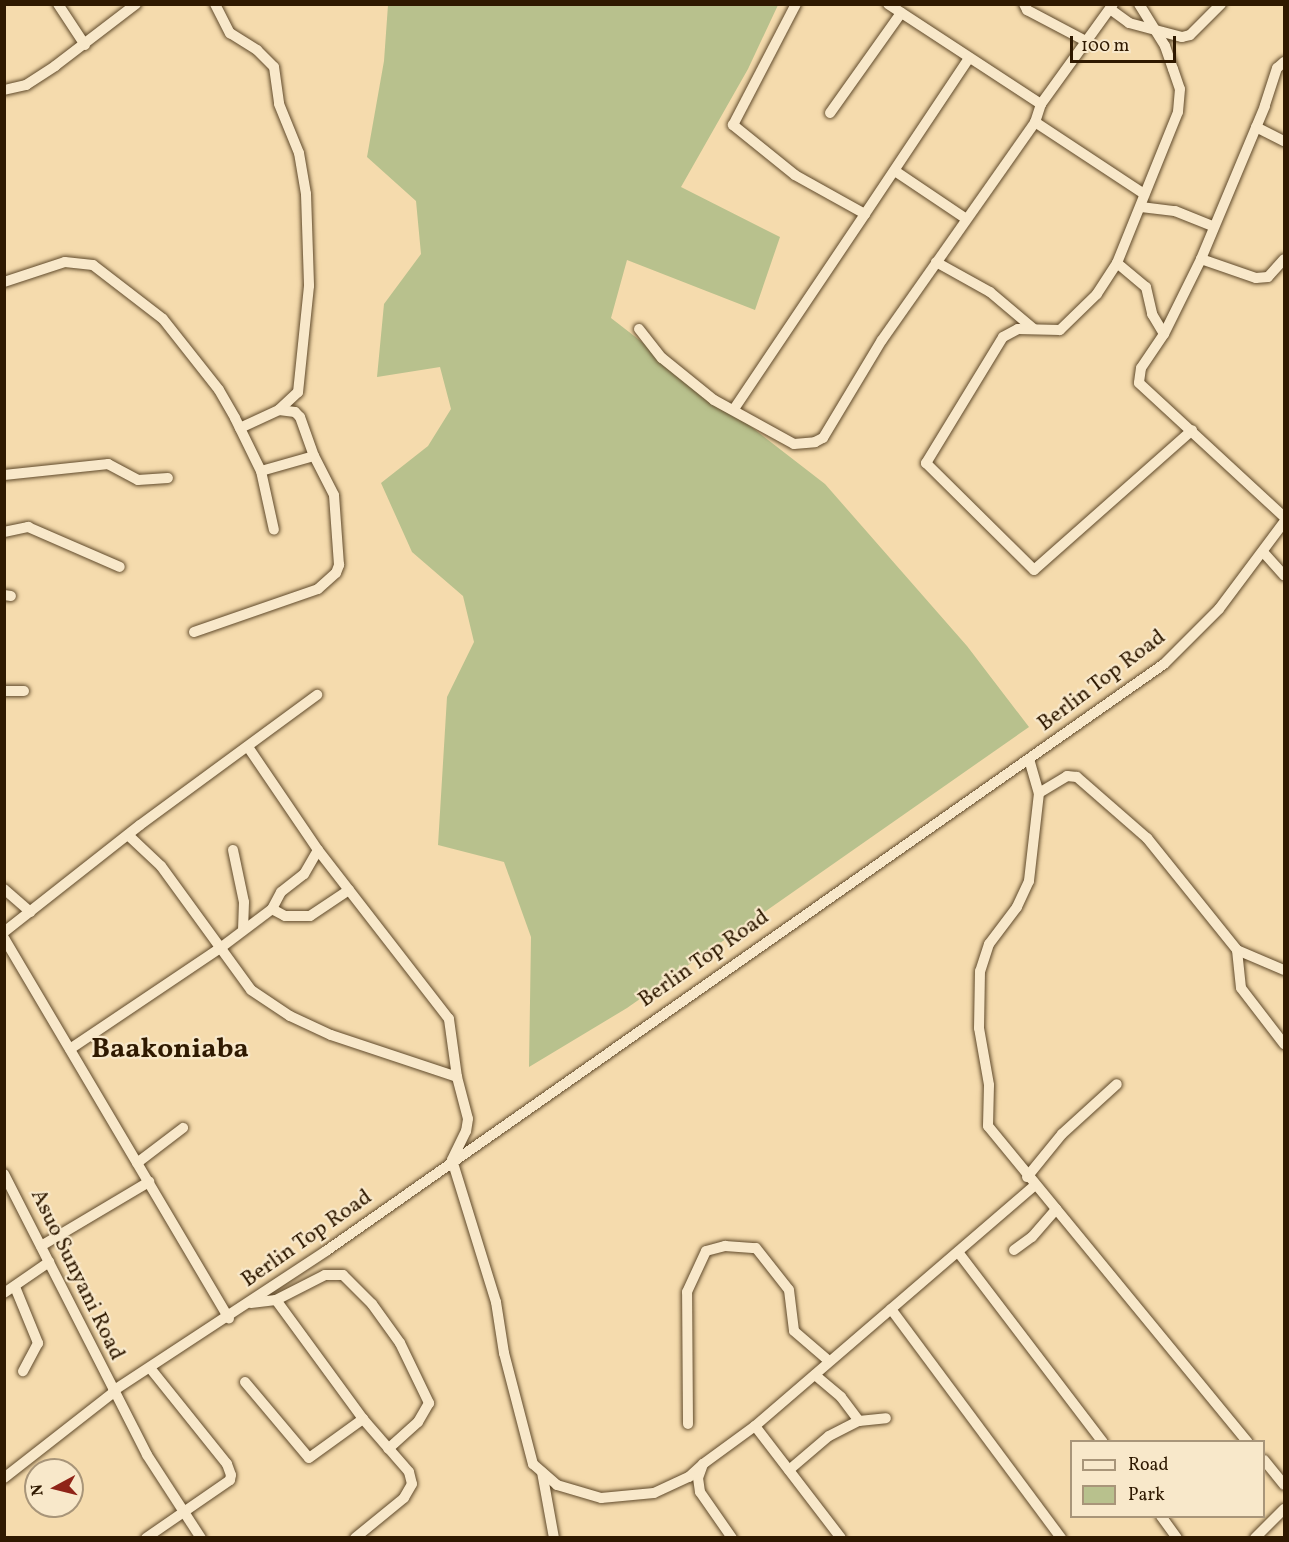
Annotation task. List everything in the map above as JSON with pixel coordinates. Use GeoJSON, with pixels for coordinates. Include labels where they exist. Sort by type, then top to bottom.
{"type":"FeatureCollection","features":[{"type":"Feature","properties":{"kind":"street"},"geometry":{"type":"LineString","coordinates":[[58,4],[85,45]]}},
{"type":"Feature","properties":{"kind":"street"},"geometry":{"type":"LineString","coordinates":[[4,90],[26,85],[85,45],[136,4]]}},
{"type":"Feature","properties":{"kind":"street"},"geometry":{"type":"LineString","coordinates":[[215,4],[230,33],[266,56],[274,67],[279,104],[299,153],[306,194],[309,286],[298,392],[279,410],[240,428]]}},
{"type":"Feature","properties":{"kind":"street"},"geometry":{"type":"LineString","coordinates":[[796,4],[732,123],[755,146],[795,175],[865,214]]}},
{"type":"Feature","properties":{"kind":"street"},"geometry":{"type":"LineString","coordinates":[[888,4],[1041,104]]}},
{"type":"Feature","properties":{"kind":"street"},"geometry":{"type":"LineString","coordinates":[[1024,4],[1027,10],[1084,40]]}},
{"type":"Feature","properties":{"kind":"street"},"geometry":{"type":"LineString","coordinates":[[1139,4],[1155,30],[1180,89],[1178,111],[1117,262],[1097,294],[1068,325],[1054,333],[1034,329],[1013,330],[1003,337],[927,463],[1032,570],[1042,567],[1191,430]]}},
{"type":"Feature","properties":{"kind":"street"},"geometry":{"type":"LineString","coordinates":[[639,329],[662,358],[714,400],[794,444],[809,445],[823,438],[965,218],[1035,122],[1041,104],[1084,40],[1111,7],[1129,23],[1173,37],[1190,35],[1221,4]]}},
{"type":"Feature","properties":{"kind":"street"},"geometry":{"type":"LineString","coordinates":[[830,113],[901,13]]}},
{"type":"Feature","properties":{"kind":"street"},"geometry":{"type":"LineString","coordinates":[[734,409],[969,58]]}},
{"type":"Feature","properties":{"kind":"street"},"geometry":{"type":"LineString","coordinates":[[1284,62],[1277,68],[1257,127],[1212,226],[1201,259],[1164,334],[1141,368],[1139,383],[1284,517]]}},
{"type":"Feature","properties":{"kind":"street"},"geometry":{"type":"LineString","coordinates":[[1035,122],[1144,194]]}},
{"type":"Feature","properties":{"kind":"street"},"geometry":{"type":"LineString","coordinates":[[1257,127],[1284,141]]}},
{"type":"Feature","properties":{"kind":"street"},"geometry":{"type":"LineString","coordinates":[[895,171],[965,218]]}},
{"type":"Feature","properties":{"kind":"street"},"geometry":{"type":"LineString","coordinates":[[1141,207],[1175,211],[1212,226]]}},
{"type":"Feature","properties":{"kind":"street"},"geometry":{"type":"LineString","coordinates":[[1201,259],[1256,278],[1268,277],[1284,260]]}},
{"type":"Feature","properties":{"kind":"street"},"geometry":{"type":"LineString","coordinates":[[4,282],[65,262],[93,265],[163,319],[219,390],[240,428],[261,471],[274,530]]}},
{"type":"Feature","properties":{"kind":"street"},"geometry":{"type":"LineString","coordinates":[[936,262],[990,292],[1034,329]]}},
{"type":"Feature","properties":{"kind":"street"},"geometry":{"type":"LineString","coordinates":[[1117,262],[1146,287],[1152,314],[1164,334]]}},
{"type":"Feature","properties":{"kind":"street"},"geometry":{"type":"LineString","coordinates":[[194,632],[318,589],[336,573],[339,565],[334,495],[314,456],[300,417],[295,412],[279,410]]}},
{"type":"Feature","properties":{"kind":"street"},"geometry":{"type":"LineString","coordinates":[[261,471],[314,456]]}},
{"type":"Feature","properties":{"kind":"street"},"geometry":{"type":"LineString","coordinates":[[4,475],[108,464],[138,480],[168,478]]}},
{"type":"Feature","properties":{"kind":"street","name":"Berlin Top Road"},"geometry":{"type":"LineString","coordinates":[[4,1478],[113,1392],[229,1318],[1164,664],[1219,609],[1264,553],[1284,522]]}},
{"type":"Feature","properties":{"kind":"street"},"geometry":{"type":"LineString","coordinates":[[4,532],[28,527],[120,567]]}},
{"type":"Feature","properties":{"kind":"street"},"geometry":{"type":"LineString","coordinates":[[1264,553],[1284,575]]}},
{"type":"Feature","properties":{"kind":"street"},"geometry":{"type":"LineString","coordinates":[[4,691],[24,691]]}},
{"type":"Feature","properties":{"kind":"street"},"geometry":{"type":"LineString","coordinates":[[4,933],[128,835],[317,695]]}},
{"type":"Feature","properties":{"kind":"street"},"geometry":{"type":"LineString","coordinates":[[248,747],[318,850],[449,1019],[457,1077],[468,1119],[466,1131],[452,1160],[496,1302],[524,1444],[533,1464],[557,1485],[587,1495],[614,1497],[654,1493],[689,1477],[703,1464],[756,1426],[1034,1186]]}},
{"type":"Feature","properties":{"kind":"street"},"geometry":{"type":"LineString","coordinates":[[1029,759],[1039,793],[1029,881],[1017,907],[989,944],[980,972],[978,999],[989,1085],[988,1126],[1034,1186],[1056,1209],[1246,1440]]}},
{"type":"Feature","properties":{"kind":"street"},"geometry":{"type":"LineString","coordinates":[[1039,793],[1067,776],[1081,780],[1147,838],[1237,950],[1284,970]]}},
{"type":"Feature","properties":{"kind":"street"},"geometry":{"type":"LineString","coordinates":[[128,835],[161,866],[219,949],[251,990],[290,1016],[331,1035],[457,1077]]}},
{"type":"Feature","properties":{"kind":"street"},"geometry":{"type":"LineString","coordinates":[[232,850],[244,902],[243,929]]}},
{"type":"Feature","properties":{"kind":"street"},"geometry":{"type":"LineString","coordinates":[[70,1049],[219,949],[272,909],[281,892],[304,874],[318,850]]}},
{"type":"Feature","properties":{"kind":"street"},"geometry":{"type":"LineString","coordinates":[[4,889],[30,912]]}},
{"type":"Feature","properties":{"kind":"street"},"geometry":{"type":"LineString","coordinates":[[272,909],[285,916],[310,916],[349,890]]}},
{"type":"Feature","properties":{"kind":"street"},"geometry":{"type":"LineString","coordinates":[[4,938],[229,1318]]}},
{"type":"Feature","properties":{"kind":"street"},"geometry":{"type":"LineString","coordinates":[[1237,950],[1241,988],[1284,1044]]}},
{"type":"Feature","properties":{"kind":"street"},"geometry":{"type":"LineString","coordinates":[[1027,1177],[1062,1134],[1117,1084]]}},
{"type":"Feature","properties":{"kind":"street"},"geometry":{"type":"LineString","coordinates":[[137,1163],[183,1128]]}},
{"type":"Feature","properties":{"kind":"street","name":"Asuo Sunyani Road"},"geometry":{"type":"LineString","coordinates":[[4,1174],[113,1392],[182,1511],[201,1538]]}},
{"type":"Feature","properties":{"kind":"street"},"geometry":{"type":"LineString","coordinates":[[41,1246],[148,1182]]}},
{"type":"Feature","properties":{"kind":"street"},"geometry":{"type":"LineString","coordinates":[[1014,1250],[1032,1237],[1056,1209]]}},
{"type":"Feature","properties":{"kind":"street"},"geometry":{"type":"LineString","coordinates":[[688,1424],[687,1292],[706,1251],[725,1246],[756,1248],[789,1290],[794,1331],[829,1361]]}},
{"type":"Feature","properties":{"kind":"street"},"geometry":{"type":"LineString","coordinates":[[958,1252],[1101,1440]]}},
{"type":"Feature","properties":{"kind":"street"},"geometry":{"type":"LineString","coordinates":[[4,1293],[49,1262]]}},
{"type":"Feature","properties":{"kind":"street"},"geometry":{"type":"LineString","coordinates":[[248,1303],[276,1300],[325,1275],[343,1275],[372,1304],[405,1351],[429,1403],[418,1422],[388,1449]]}},
{"type":"Feature","properties":{"kind":"street"},"geometry":{"type":"LineString","coordinates":[[15,1287],[38,1343],[23,1371]]}},
{"type":"Feature","properties":{"kind":"street"},"geometry":{"type":"LineString","coordinates":[[276,1300],[363,1419],[409,1472],[412,1484],[404,1498],[355,1538]]}},
{"type":"Feature","properties":{"kind":"street"},"geometry":{"type":"LineString","coordinates":[[891,1309],[1060,1538]]}},
{"type":"Feature","properties":{"kind":"street"},"geometry":{"type":"LineString","coordinates":[[146,1538],[230,1480],[231,1475],[227,1464],[150,1368]]}},
{"type":"Feature","properties":{"kind":"street"},"geometry":{"type":"LineString","coordinates":[[815,1375],[840,1396],[859,1421]]}},
{"type":"Feature","properties":{"kind":"street"},"geometry":{"type":"LineString","coordinates":[[245,1382],[309,1458],[363,1419]]}},
{"type":"Feature","properties":{"kind":"street"},"geometry":{"type":"LineString","coordinates":[[789,1470],[829,1436],[859,1421],[886,1418]]}},
{"type":"Feature","properties":{"kind":"street"},"geometry":{"type":"LineString","coordinates":[[756,1426],[841,1538]]}},
{"type":"Feature","properties":{"kind":"street"},"geometry":{"type":"LineString","coordinates":[[1265,1462],[1284,1485]]}},
{"type":"Feature","properties":{"kind":"street"},"geometry":{"type":"LineString","coordinates":[[703,1464],[698,1478],[700,1492],[732,1538]]}},
{"type":"Feature","properties":{"kind":"street"},"geometry":{"type":"LineString","coordinates":[[542,1472],[554,1538]]}},
{"type":"Feature","properties":{"kind":"street"},"geometry":{"type":"LineString","coordinates":[[1255,1538],[1284,1509]]}},
{"type":"Feature","properties":{"kind":"street"},"geometry":{"type":"LineString","coordinates":[[1162,1518],[1177,1538]]}},
{"type":"Feature","properties":{"kind":"green space"},"geometry":{"type":"Polygon","coordinates":[[[388,5],[778,5],[748,69],[681,187],[780,237],[755,310],[627,260],[611,318],[825,484],[967,646],[1029,727],[627,1008],[529,1067],[531,937],[504,862],[438,845],[447,697],[474,642],[463,596],[412,552],[381,483],[428,446],[451,409],[440,367],[377,377],[384,304],[421,254],[416,201],[367,157],[384,61],[388,5]]]}},
{"type":"Feature","properties":{"kind":"district","name":"Baakoniaba"},"geometry":{"type":"Point","coordinates":[170,1050]}}]}
